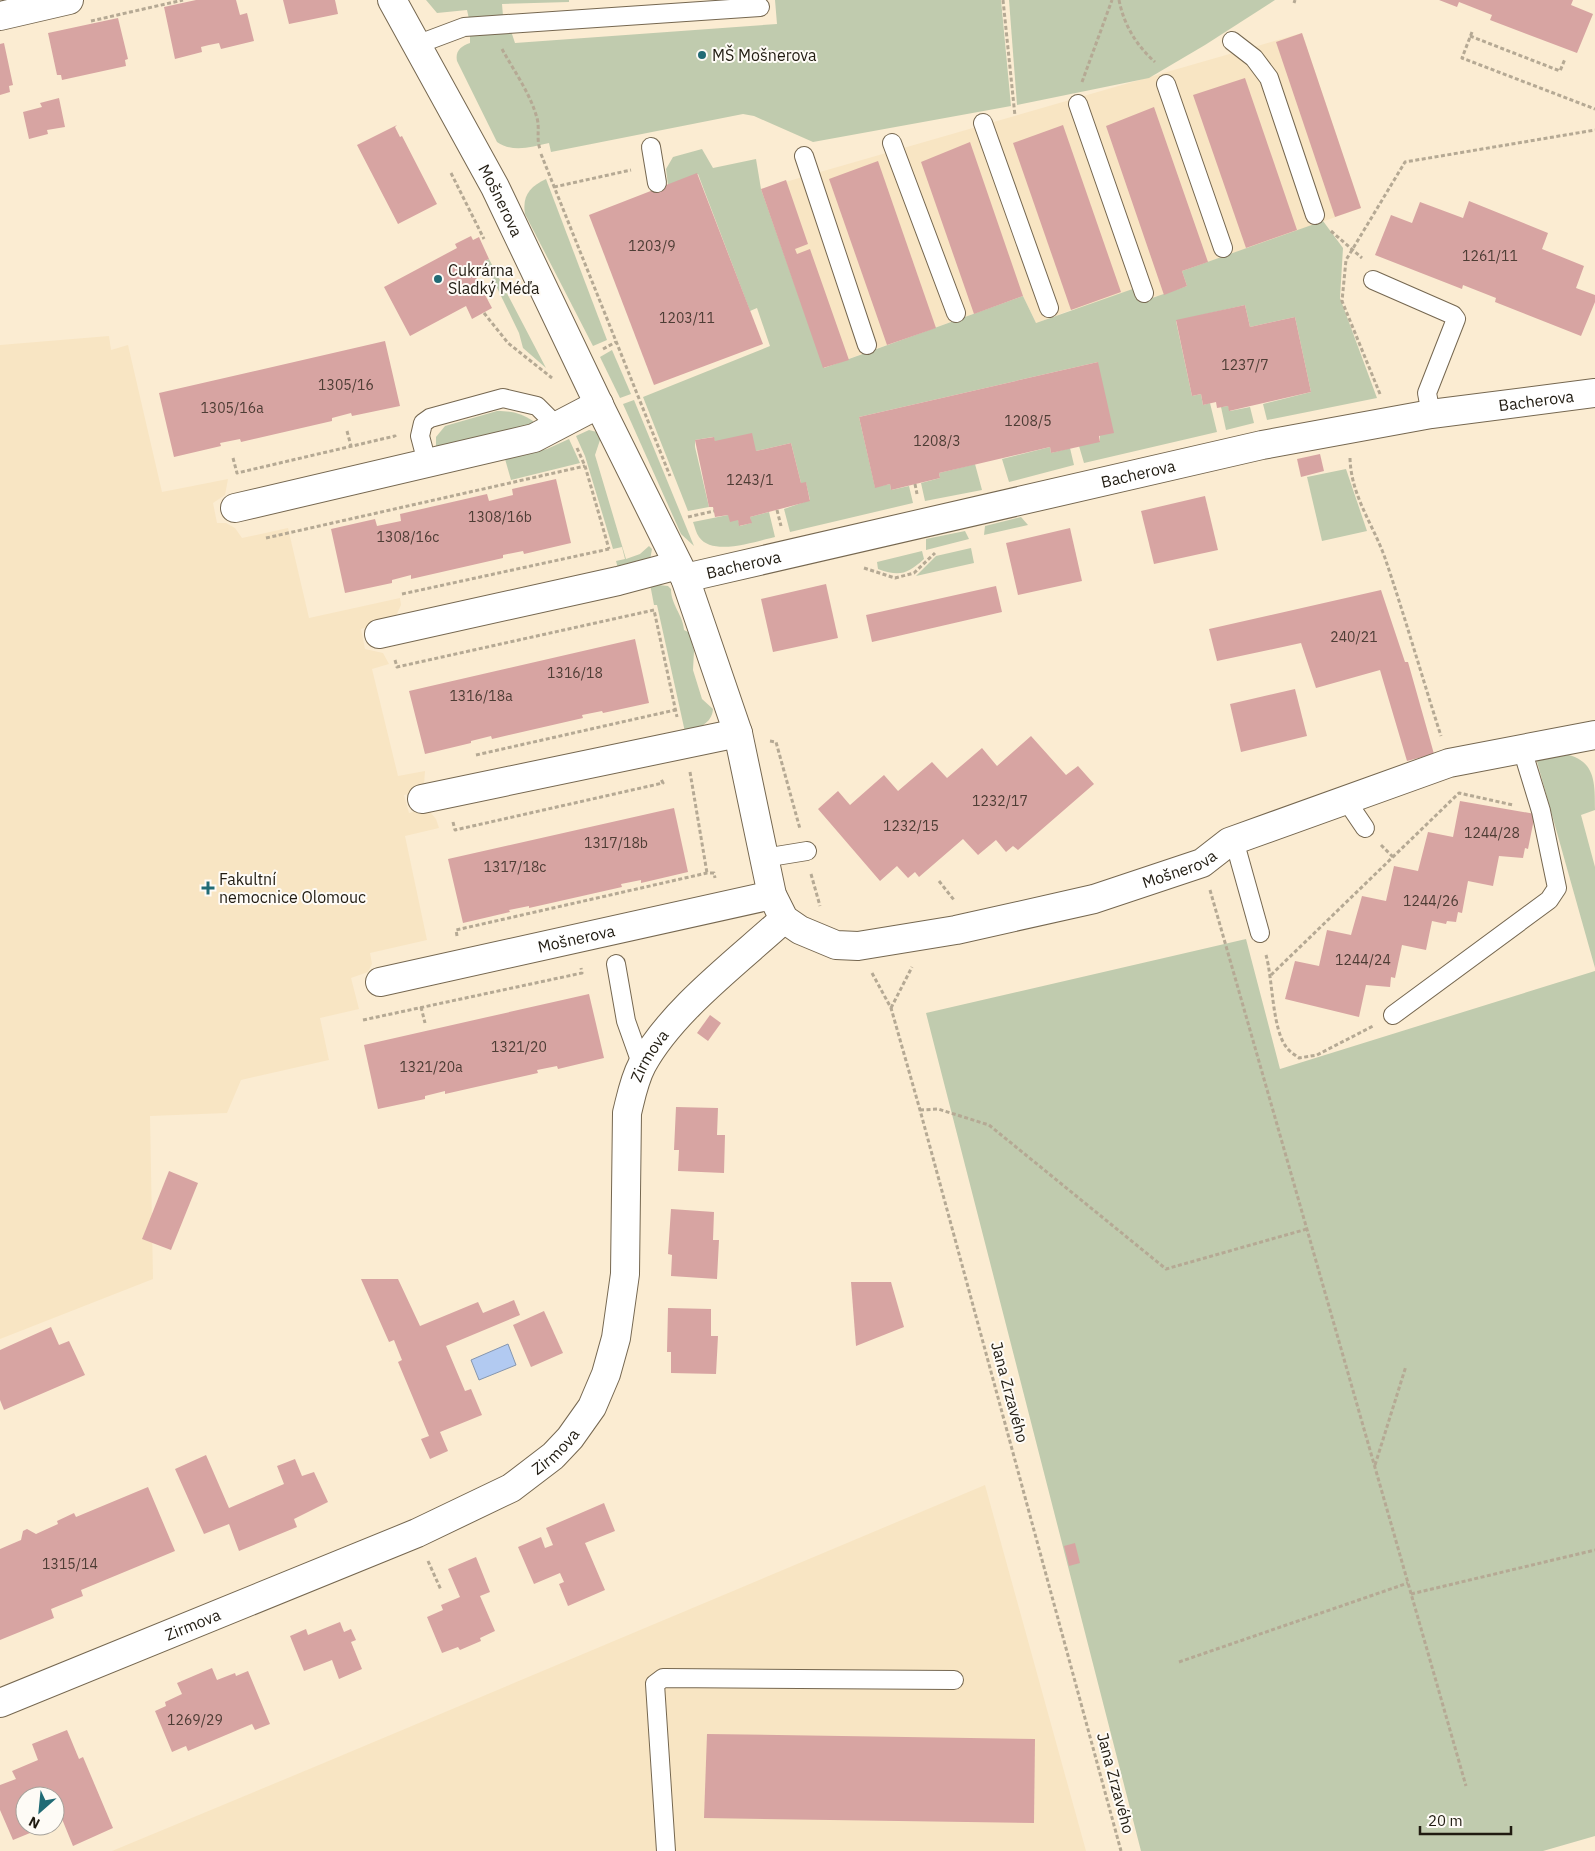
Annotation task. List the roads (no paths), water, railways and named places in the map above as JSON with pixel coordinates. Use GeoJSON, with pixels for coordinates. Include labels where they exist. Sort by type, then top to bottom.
{"type":"FeatureCollection","features":[{"type":"Feature","properties":{"kind":"street"},"geometry":{"type":"LineString","coordinates":[[0,16],[69,0]]}},
{"type":"Feature","properties":{"kind":"street","name":"Mošnerova"},"geometry":{"type":"LineString","coordinates":[[392,0],[495,187],[681,571],[738,733],[772,895],[784,919],[820,940],[836,945],[858,946],[962,929],[1094,899],[1202,863],[1234,840],[1449,763],[1595,735]]}},
{"type":"Feature","properties":{"kind":"street","name":"Bacherova"},"geometry":{"type":"LineString","coordinates":[[681,571],[1262,445],[1431,414],[1595,393]]}},
{"type":"Feature","properties":{"kind":"street"},"geometry":{"type":"LineString","coordinates":[[235,508],[534,438],[599,404]]}},
{"type":"Feature","properties":{"kind":"street"},"geometry":{"type":"LineString","coordinates":[[383,633],[618,581],[681,571]]}},
{"type":"Feature","properties":{"kind":"street"},"geometry":{"type":"LineString","coordinates":[[422,799],[738,733]]}},
{"type":"Feature","properties":{"kind":"street","name":"Mošnerova"},"geometry":{"type":"LineString","coordinates":[[380,982],[772,895]]}},
{"type":"Feature","properties":{"kind":"street","name":"Zirmova"},"geometry":{"type":"LineString","coordinates":[[0,1702],[417,1533],[511,1488],[553,1456],[570,1438],[592,1407],[606,1374],[616,1338],[625,1274],[627,1113],[632,1090],[642,1066],[664,1033],[686,1009],[784,919]]}},
{"type":"Feature","properties":{"kind":"lane"},"geometry":{"type":"LineString","coordinates":[[416,44],[464,27],[760,6]]}},
{"type":"Feature","properties":{"kind":"lane"},"geometry":{"type":"LineString","coordinates":[[1232,41],[1254,58],[1269,78],[1315,215]]}},
{"type":"Feature","properties":{"kind":"lane"},"geometry":{"type":"LineString","coordinates":[[1164,76],[1223,248]]}},
{"type":"Feature","properties":{"kind":"lane"},"geometry":{"type":"LineString","coordinates":[[1078,104],[1144,293]]}},
{"type":"Feature","properties":{"kind":"lane"},"geometry":{"type":"LineString","coordinates":[[983,123],[1049,308]]}},
{"type":"Feature","properties":{"kind":"lane"},"geometry":{"type":"LineString","coordinates":[[892,144],[956,313]]}},
{"type":"Feature","properties":{"kind":"lane"},"geometry":{"type":"LineString","coordinates":[[652,156],[656,183]]}},
{"type":"Feature","properties":{"kind":"lane"},"geometry":{"type":"LineString","coordinates":[[804,156],[867,345]]}},
{"type":"Feature","properties":{"kind":"lane"},"geometry":{"type":"LineString","coordinates":[[1373,280],[1453,315],[1456,319],[1426,393],[1431,414]]}},
{"type":"Feature","properties":{"kind":"lane"},"geometry":{"type":"LineString","coordinates":[[425,454],[420,436],[423,423],[430,418],[502,398],[537,406],[557,426]]}},
{"type":"Feature","properties":{"kind":"lane"},"geometry":{"type":"LineString","coordinates":[[1393,1015],[1549,900],[1556,888],[1541,811],[1522,749]]}},
{"type":"Feature","properties":{"kind":"lane"},"geometry":{"type":"LineString","coordinates":[[1346,800],[1365,828]]}},
{"type":"Feature","properties":{"kind":"lane"},"geometry":{"type":"LineString","coordinates":[[1234,840],[1260,932]]}},
{"type":"Feature","properties":{"kind":"lane"},"geometry":{"type":"LineString","coordinates":[[764,858],[806,851]]}},
{"type":"Feature","properties":{"kind":"lane"},"geometry":{"type":"LineString","coordinates":[[616,964],[626,1021],[642,1066]]}},
{"type":"Feature","properties":{"kind":"lane"},"geometry":{"type":"LineString","coordinates":[[666,1851],[655,1684],[663,1678],[954,1680]]}},
{"type":"Feature","properties":{"kind":"water"},"geometry":{"type":"Polygon","coordinates":[[[508,1344],[516,1365],[479,1380],[471,1360],[508,1344]]]}},
{"type":"Feature","properties":{"kind":"place","name":"MŠ Mošnerova"},"geometry":{"type":"Point","coordinates":[702,55]}},
{"type":"Feature","properties":{"kind":"place","name":"Cukrárna Sladký Méďa"},"geometry":{"type":"Point","coordinates":[438,279]}},
{"type":"Feature","properties":{"kind":"place","name":"Fakultní nemocnice Olomouc"},"geometry":{"type":"Point","coordinates":[208,888]}}]}
